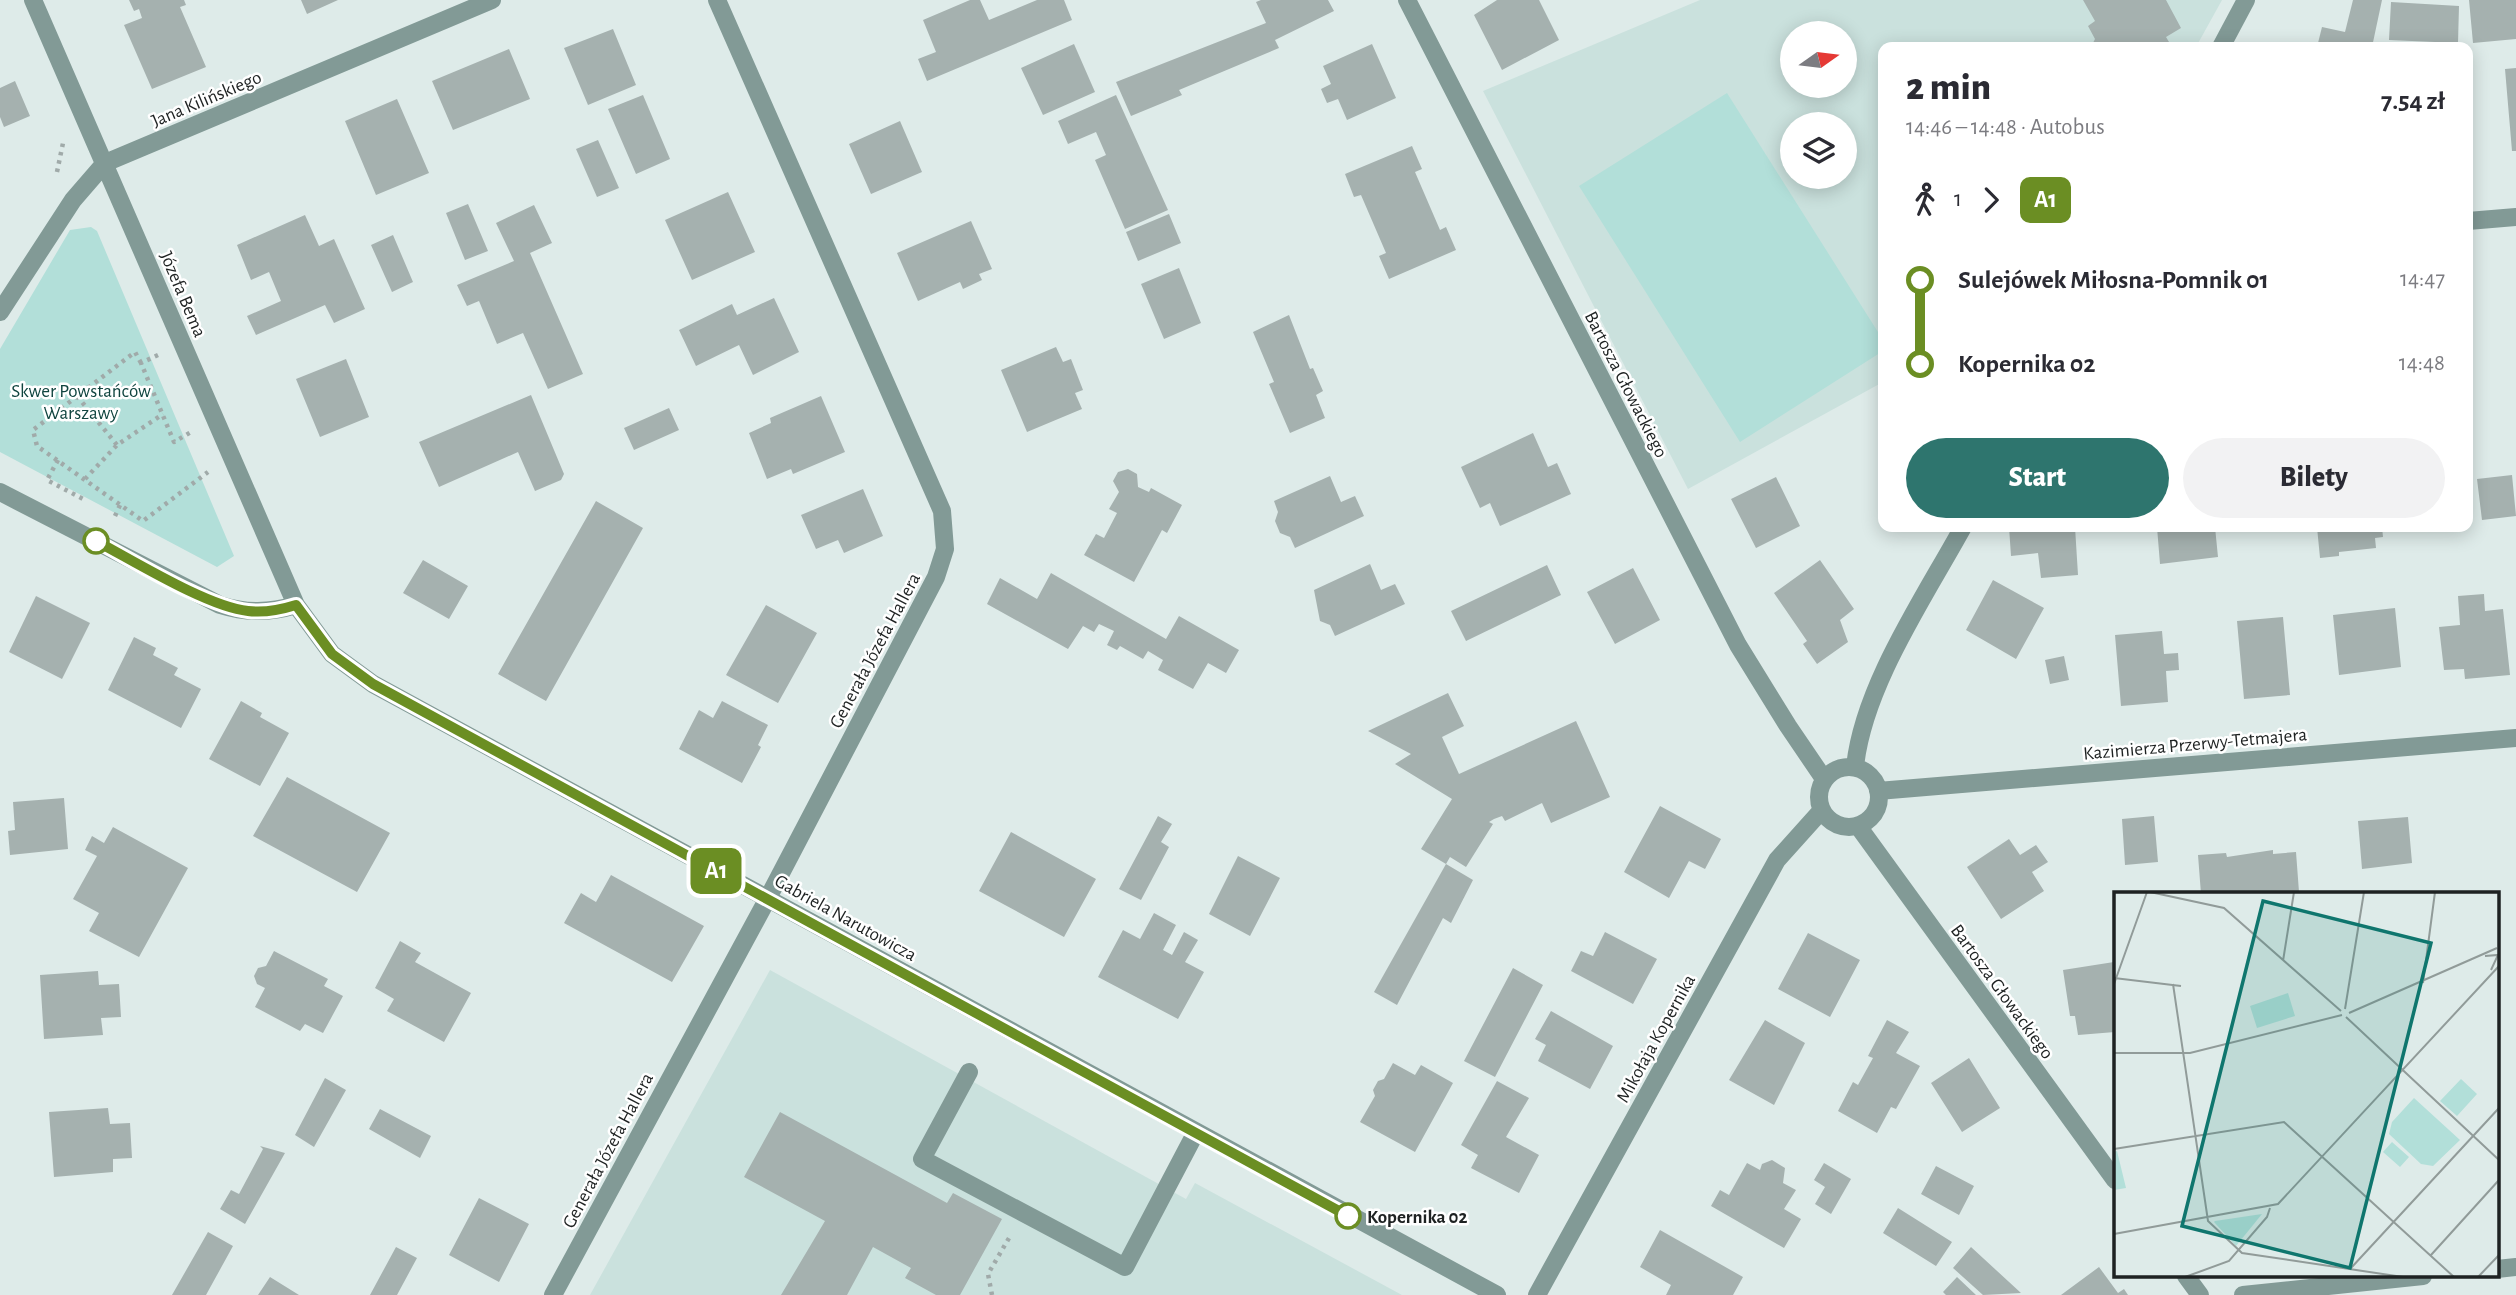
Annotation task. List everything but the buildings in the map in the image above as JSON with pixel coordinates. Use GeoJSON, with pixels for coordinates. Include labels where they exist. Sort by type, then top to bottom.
{"type":"FeatureCollection","features":[{"type":"Feature","properties":{"kind":"street","name":"Józefa Bema"},"geometry":{"type":"LineString","coordinates":[[33,0],[296,605]]}},
{"type":"Feature","properties":{"kind":"street","name":"Jana Kilińskiego"},"geometry":{"type":"LineString","coordinates":[[0,312],[73,200],[105,163],[492,0]]}},
{"type":"Feature","properties":{"kind":"street","name":"Generała Józefa Hallera"},"geometry":{"type":"LineString","coordinates":[[553,1295],[768,898],[944,558],[946,534],[938,500],[717,0]]}},
{"type":"Feature","properties":{"kind":"street","name":"Bartosza Głowackiego"},"geometry":{"type":"LineString","coordinates":[[1407,0],[1738,645],[1787,726],[1824,779]]}},
{"type":"Feature","properties":{"kind":"street"},"geometry":{"type":"LineString","coordinates":[[2224,42],[2246,0]]}},
{"type":"Feature","properties":{"kind":"street"},"geometry":{"type":"LineString","coordinates":[[2473,221],[2516,217]]}},
{"type":"Feature","properties":{"kind":"street"},"geometry":{"type":"LineString","coordinates":[[0,492],[220,605],[249,612],[296,605]]}},
{"type":"Feature","properties":{"kind":"street"},"geometry":{"type":"LineString","coordinates":[[1855,767],[1858,736],[1871,696],[1960,532]]}},
{"type":"Feature","properties":{"kind":"street","name":"Gabriela Narutowicza"},"geometry":{"type":"LineString","coordinates":[[296,605],[322,643],[360,677],[1497,1295]]}},
{"type":"Feature","properties":{"kind":"street","name":"Kazimierza Przerwy-Tetmajera"},"geometry":{"type":"LineString","coordinates":[[1878,791],[2516,738]]}},
{"type":"Feature","properties":{"kind":"street"},"geometry":{"type":"LineString","coordinates":[[1855,767],[1870,776],[1878,791],[1877,808],[1872,816],[1850,828],[1833,823],[1821,811],[1818,794],[1824,779],[1838,768],[1855,767]]}},
{"type":"Feature","properties":{"kind":"street","name":"Mikołaja Kopernika"},"geometry":{"type":"LineString","coordinates":[[1537,1295],[1777,859],[1821,811]]}},
{"type":"Feature","properties":{"kind":"street","name":"Bartosza Głowackiego"},"geometry":{"type":"LineString","coordinates":[[1858,826],[2114,1179]]}},
{"type":"Feature","properties":{"kind":"street"},"geometry":{"type":"LineString","coordinates":[[969,1072],[922,1159],[1125,1267],[1196,1132]]}},
{"type":"Feature","properties":{"kind":"street"},"geometry":{"type":"LineString","coordinates":[[2498,1269],[2516,1267]]}},
{"type":"Feature","properties":{"kind":"street"},"geometry":{"type":"LineString","coordinates":[[2187,1278],[2200,1295]]}},
{"type":"Feature","properties":{"kind":"street"},"geometry":{"type":"LineString","coordinates":[[2243,1295],[2404,1278]]}},
{"type":"Feature","properties":{"kind":"path"},"geometry":{"type":"LineString","coordinates":[[53,183],[63,154],[61,132]]}},
{"type":"Feature","properties":{"kind":"path"},"geometry":{"type":"LineString","coordinates":[[153,343],[164,368]]}},
{"type":"Feature","properties":{"kind":"path"},"geometry":{"type":"LineString","coordinates":[[191,431],[174,442],[135,352],[33,430],[37,446],[143,521],[209,472]]}},
{"type":"Feature","properties":{"kind":"path"},"geometry":{"type":"LineString","coordinates":[[141,363],[158,355]]}},
{"type":"Feature","properties":{"kind":"path"},"geometry":{"type":"LineString","coordinates":[[77,396],[117,445]]}},
{"type":"Feature","properties":{"kind":"path"},"geometry":{"type":"LineString","coordinates":[[85,479],[117,445],[163,414]]}},
{"type":"Feature","properties":{"kind":"path"},"geometry":{"type":"LineString","coordinates":[[186,418],[196,441]]}},
{"type":"Feature","properties":{"kind":"path"},"geometry":{"type":"LineString","coordinates":[[58,460],[47,480],[93,504]]}},
{"type":"Feature","properties":{"kind":"path"},"geometry":{"type":"LineString","coordinates":[[204,461],[214,484]]}},
{"type":"Feature","properties":{"kind":"path"},"geometry":{"type":"LineString","coordinates":[[115,516],[120,505]]}},
{"type":"Feature","properties":{"kind":"path"},"geometry":{"type":"LineString","coordinates":[[104,510],[127,522]]}},
{"type":"Feature","properties":{"kind":"path"},"geometry":{"type":"LineString","coordinates":[[992,1295],[988,1274],[1024,1213]]}},
{"type":"Feature","properties":{"kind":"shaded area"},"geometry":{"type":"Polygon","coordinates":[[[1700,0],[2222,0],[2199,42],[1878,42],[1878,385],[1688,489],[1483,91],[1700,0]]]}},
{"type":"Feature","properties":{"kind":"shaded area"},"geometry":{"type":"Polygon","coordinates":[[[770,970],[1186,1199],[1195,1183],[1402,1295],[590,1295],[770,970]]]}},
{"type":"Feature","properties":{"kind":"green space"},"geometry":{"type":"Polygon","coordinates":[[[1727,93],[1780,177],[1780,189],[1788,189],[1878,332],[1878,354],[1740,442],[1579,186],[1727,93]]]}},
{"type":"Feature","properties":{"kind":"green space","name":"Skwer Powstańców Warszawy"},"geometry":{"type":"Polygon","coordinates":[[[91,227],[97,231],[234,556],[217,567],[0,452],[0,349],[70,230],[91,227]]]}},
{"type":"Feature","properties":{"kind":"bus line","name":"A1"},"geometry":{"type":"LineString","coordinates":[[96,541],[220,605],[249,612],[296,605],[314,634],[332,654],[373,684],[1348,1216]]}},
{"type":"Feature","properties":{"kind":"place","name":"Kopernika 02"},"geometry":{"type":"Point","coordinates":[1348,1216]}}]}
